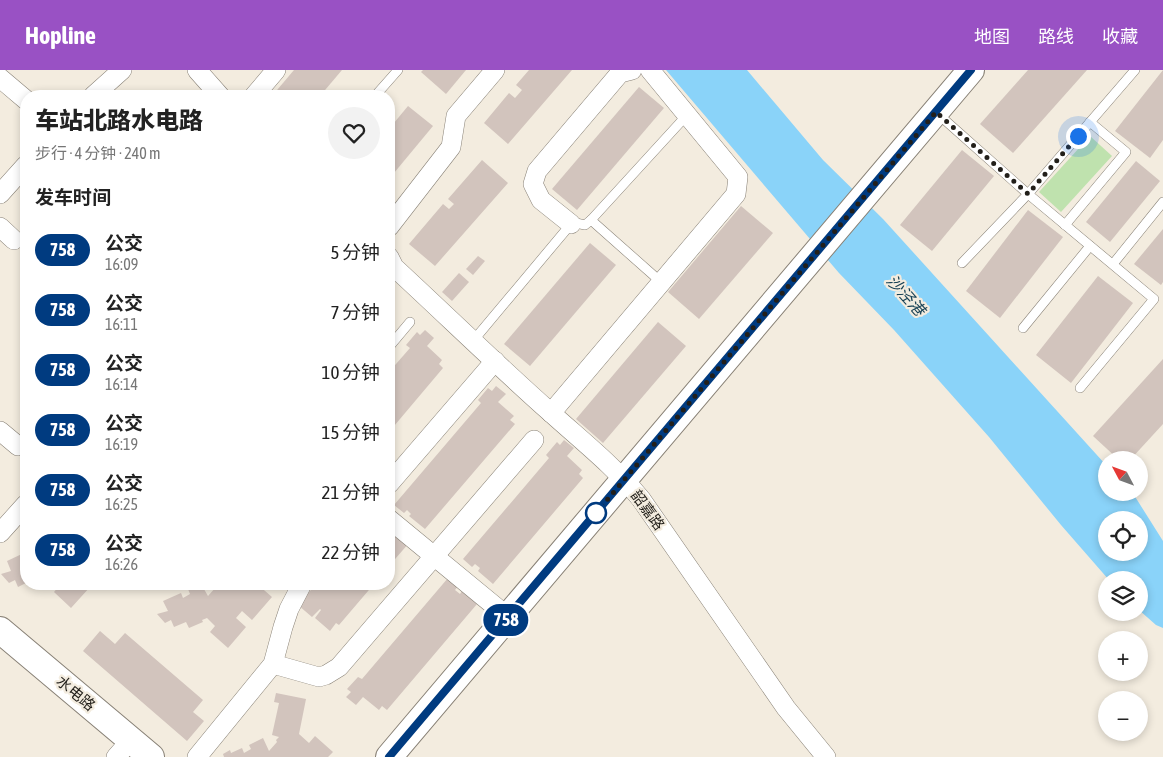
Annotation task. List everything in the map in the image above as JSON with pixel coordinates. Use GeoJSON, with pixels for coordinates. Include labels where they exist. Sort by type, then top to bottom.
{"type":"FeatureCollection","features":[{"type":"Feature","properties":{"kind":"street"},"geometry":{"type":"LineString","coordinates":[[100,90],[122,70]]}},
{"type":"Feature","properties":{"kind":"street"},"geometry":{"type":"LineString","coordinates":[[197,70],[215,90]]}},
{"type":"Feature","properties":{"kind":"street"},"geometry":{"type":"LineString","coordinates":[[259,90],[276,70]]}},
{"type":"Feature","properties":{"kind":"street"},"geometry":{"type":"LineString","coordinates":[[395,219],[451,147],[456,116],[495,70]]}},
{"type":"Feature","properties":{"kind":"street"},"geometry":{"type":"LineString","coordinates":[[571,224],[541,200],[533,184],[537,171],[620,73],[632,70]]}},
{"type":"Feature","properties":{"kind":"street"},"geometry":{"type":"LineString","coordinates":[[551,413],[736,194],[738,177],[650,70]]}},
{"type":"Feature","properties":{"kind":"street"},"geometry":{"type":"LineString","coordinates":[[389,757],[626,480],[971,70]]}},
{"type":"Feature","properties":{"kind":"street"},"geometry":{"type":"LineString","coordinates":[[0,78],[20,95]]}},
{"type":"Feature","properties":{"kind":"street"},"geometry":{"type":"LineString","coordinates":[[0,194],[20,172]]}},
{"type":"Feature","properties":{"kind":"street"},"geometry":{"type":"LineString","coordinates":[[0,227],[14,240]]}},
{"type":"Feature","properties":{"kind":"street","name":"韶嘉路"},"geometry":{"type":"LineString","coordinates":[[395,268],[626,480],[786,708],[826,757]]}},
{"type":"Feature","properties":{"kind":"street"},"geometry":{"type":"LineString","coordinates":[[395,477],[495,361]]}},
{"type":"Feature","properties":{"kind":"street"},"geometry":{"type":"LineString","coordinates":[[0,431],[18,446]]}},
{"type":"Feature","properties":{"kind":"street"},"geometry":{"type":"LineString","coordinates":[[273,664],[318,676],[326,676],[339,667],[534,440]]}},
{"type":"Feature","properties":{"kind":"street"},"geometry":{"type":"LineString","coordinates":[[0,533],[20,511]]}},
{"type":"Feature","properties":{"kind":"street"},"geometry":{"type":"LineString","coordinates":[[395,524],[508,617]]}},
{"type":"Feature","properties":{"kind":"street"},"geometry":{"type":"LineString","coordinates":[[197,757],[273,664],[282,627],[299,590]]}},
{"type":"Feature","properties":{"kind":"street","name":"水电路"},"geometry":{"type":"LineString","coordinates":[[0,630],[124,749],[151,757]]}},
{"type":"Feature","properties":{"kind":"lane"},"geometry":{"type":"LineString","coordinates":[[380,90],[398,70]]}},
{"type":"Feature","properties":{"kind":"lane"},"geometry":{"type":"LineString","coordinates":[[962,263],[1028,194],[1135,70]]}},
{"type":"Feature","properties":{"kind":"lane"},"geometry":{"type":"LineString","coordinates":[[936,112],[1028,194],[1154,299],[1080,388]]}},
{"type":"Feature","properties":{"kind":"lane"},"geometry":{"type":"LineString","coordinates":[[473,341],[571,224],[585,225],[591,220],[688,115]]}},
{"type":"Feature","properties":{"kind":"lane"},"geometry":{"type":"LineString","coordinates":[[1065,224],[1126,152],[1090,122]]}},
{"type":"Feature","properties":{"kind":"lane"},"geometry":{"type":"LineString","coordinates":[[1112,264],[1163,202]]}},
{"type":"Feature","properties":{"kind":"lane"},"geometry":{"type":"LineString","coordinates":[[591,220],[661,282]]}},
{"type":"Feature","properties":{"kind":"lane"},"geometry":{"type":"LineString","coordinates":[[1023,328],[1090,246]]}},
{"type":"Feature","properties":{"kind":"lane"},"geometry":{"type":"LineString","coordinates":[[395,339],[410,322]]}},
{"type":"Feature","properties":{"kind":"green space"},"geometry":{"type":"Polygon","coordinates":[[[1090,136],[1112,156],[1061,212],[1039,192],[1090,136]]]}},
{"type":"Feature","properties":{"kind":"water","name":"沙泾港"},"geometry":{"type":"Polygon","coordinates":[[[666,70],[747,70],[823,160],[883,219],[1098,456],[1098,501],[1138,501],[1144,511],[1098,511],[1098,561],[1148,561],[1148,517],[1163,541],[1163,628],[1148,618],[1148,571],[1101,571],[989,437],[894,330],[839,273],[666,70]]]}},
{"type":"Feature","properties":{"kind":"building"},"geometry":{"type":"Polygon","coordinates":[[[294,70],[342,70],[325,90],[277,90],[294,70]]]}},
{"type":"Feature","properties":{"kind":"building"},"geometry":{"type":"Polygon","coordinates":[[[423,70],[466,70],[446,94],[421,72],[423,70]]]}},
{"type":"Feature","properties":{"kind":"building"},"geometry":{"type":"Polygon","coordinates":[[[529,70],[572,70],[508,144],[484,123],[509,93],[515,98],[522,90],[516,85],[529,70]]]}},
{"type":"Feature","properties":{"kind":"building"},"geometry":{"type":"Polygon","coordinates":[[[1028,70],[1087,70],[1013,153],[980,124],[1028,70]]]}},
{"type":"Feature","properties":{"kind":"building"},"geometry":{"type":"Polygon","coordinates":[[[1163,70],[1163,140],[1150,158],[1115,131],[1163,70]]]}},
{"type":"Feature","properties":{"kind":"building"},"geometry":{"type":"Polygon","coordinates":[[[639,87],[664,108],[577,210],[552,189],[639,87]]]}},
{"type":"Feature","properties":{"kind":"building"},"geometry":{"type":"Polygon","coordinates":[[[408,106],[433,126],[395,172],[395,122],[408,106]]]}},
{"type":"Feature","properties":{"kind":"building"},"geometry":{"type":"Polygon","coordinates":[[[962,150],[994,176],[932,251],[900,225],[962,150]]]}},
{"type":"Feature","properties":{"kind":"building"},"geometry":{"type":"Polygon","coordinates":[[[482,160],[508,183],[435,266],[409,244],[443,204],[449,209],[454,204],[448,199],[482,160]]]}},
{"type":"Feature","properties":{"kind":"building"},"geometry":{"type":"Polygon","coordinates":[[[1136,161],[1160,181],[1110,242],[1086,222],[1136,161]]]}},
{"type":"Feature","properties":{"kind":"building"},"geometry":{"type":"Polygon","coordinates":[[[741,206],[773,233],[699,319],[668,292],[741,206]]]}},
{"type":"Feature","properties":{"kind":"building"},"geometry":{"type":"Polygon","coordinates":[[[1028,210],[1063,237],[1000,318],[966,291],[1028,210]]]}},
{"type":"Feature","properties":{"kind":"building"},"geometry":{"type":"Polygon","coordinates":[[[1163,229],[1163,282],[1161,285],[1134,264],[1163,229]]]}},
{"type":"Feature","properties":{"kind":"building"},"geometry":{"type":"Polygon","coordinates":[[[590,243],[616,265],[530,366],[504,344],[590,243]]]}},
{"type":"Feature","properties":{"kind":"building"},"geometry":{"type":"Polygon","coordinates":[[[478,256],[485,261],[473,275],[466,269],[478,256]]]}},
{"type":"Feature","properties":{"kind":"building"},"geometry":{"type":"Polygon","coordinates":[[[459,273],[469,282],[452,301],[442,292],[459,273]]]}},
{"type":"Feature","properties":{"kind":"building"},"geometry":{"type":"Polygon","coordinates":[[[1098,276],[1133,303],[1071,383],[1036,355],[1098,276]]]}},
{"type":"Feature","properties":{"kind":"building"},"geometry":{"type":"Polygon","coordinates":[[[658,322],[686,346],[603,443],[576,419],[658,322]]]}},
{"type":"Feature","properties":{"kind":"building"},"geometry":{"type":"Polygon","coordinates":[[[425,330],[434,338],[427,346],[442,360],[439,364],[443,368],[395,425],[395,365],[410,348],[406,345],[417,332],[420,335],[425,330]]]}},
{"type":"Feature","properties":{"kind":"building"},"geometry":{"type":"Polygon","coordinates":[[[1163,359],[1163,424],[1138,451],[1109,451],[1093,436],[1163,359]]]}},
{"type":"Feature","properties":{"kind":"building"},"geometry":{"type":"Polygon","coordinates":[[[496,386],[506,394],[498,402],[514,416],[510,420],[515,424],[425,529],[409,516],[411,514],[407,510],[404,513],[395,504],[481,403],[478,400],[488,388],[492,391],[496,386]]]}},
{"type":"Feature","properties":{"kind":"building"},"geometry":{"type":"Polygon","coordinates":[[[564,440],[574,448],[567,456],[582,470],[579,474],[583,478],[493,584],[478,571],[480,568],[475,564],[472,567],[463,559],[549,458],[546,455],[557,442],[560,445],[564,440]]]}},
{"type":"Feature","properties":{"kind":"building"},"geometry":{"type":"Polygon","coordinates":[[[395,532],[409,543],[395,559],[395,532]]]}},
{"type":"Feature","properties":{"kind":"building"},"geometry":{"type":"Polygon","coordinates":[[[20,555],[20,586],[18,587],[15,580],[9,583],[1,574],[11,571],[7,561],[20,555]]]}},
{"type":"Feature","properties":{"kind":"building"},"geometry":{"type":"Polygon","coordinates":[[[448,578],[458,586],[455,590],[460,594],[462,591],[477,604],[387,710],[382,706],[379,710],[363,697],[356,705],[346,697],[351,692],[347,689],[358,677],[362,679],[448,578]]]}},
{"type":"Feature","properties":{"kind":"building"},"geometry":{"type":"Polygon","coordinates":[[[56,590],[87,590],[71,608],[54,592],[56,590]]]}},
{"type":"Feature","properties":{"kind":"building"},"geometry":{"type":"Polygon","coordinates":[[[188,590],[204,590],[208,596],[213,590],[264,590],[272,597],[252,620],[242,611],[236,618],[246,627],[228,648],[210,632],[215,626],[207,618],[202,620],[203,622],[189,628],[186,622],[174,627],[171,620],[165,623],[157,614],[168,611],[163,601],[181,593],[183,598],[190,594],[188,590]]]}},
{"type":"Feature","properties":{"kind":"building"},"geometry":{"type":"Polygon","coordinates":[[[311,590],[369,590],[339,625],[336,623],[330,631],[315,618],[320,609],[312,617],[298,605],[311,590]]]}},
{"type":"Feature","properties":{"kind":"building"},"geometry":{"type":"Polygon","coordinates":[[[100,631],[115,644],[125,633],[203,700],[193,712],[204,721],[187,741],[83,651],[100,631]]]}},
{"type":"Feature","properties":{"kind":"building"},"geometry":{"type":"Polygon","coordinates":[[[276,693],[306,699],[299,734],[309,743],[315,736],[333,752],[328,757],[224,757],[223,754],[230,750],[231,753],[242,748],[244,753],[251,749],[249,745],[263,738],[269,751],[277,742],[276,740],[279,737],[272,735],[279,703],[274,702],[276,693]]]}},
{"type":"Feature","properties":{"kind":"bus line","name":"758"},"geometry":{"type":"LineString","coordinates":[[389,757],[626,480],[971,70]]}},
{"type":"Feature","properties":{"kind":"route"},"geometry":{"type":"LineString","coordinates":[[596,513],[626,480],[936,112],[1028,194],[1078,136]]}}]}
